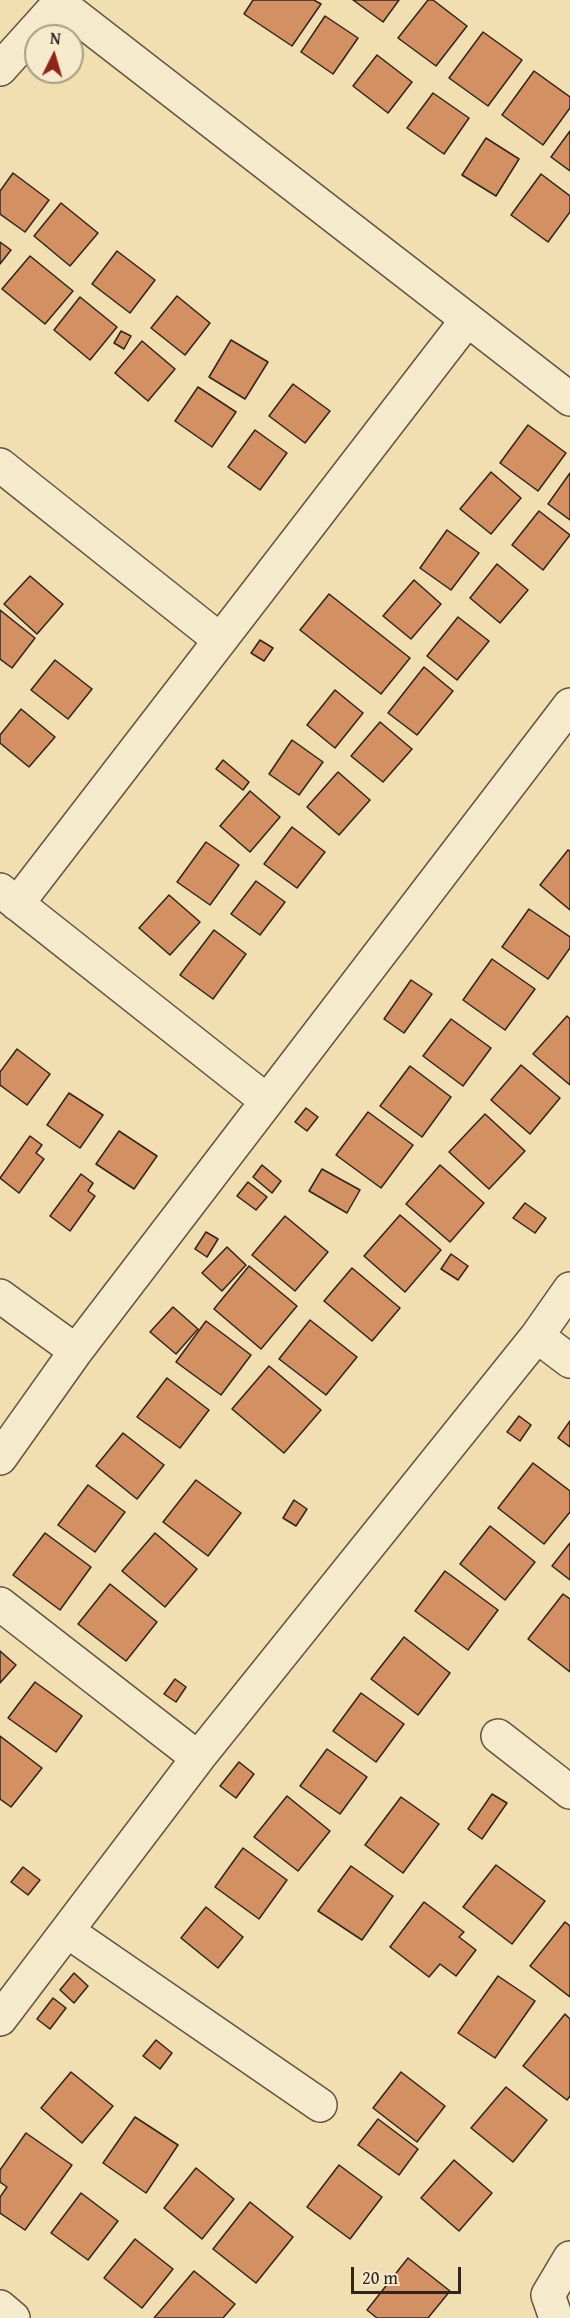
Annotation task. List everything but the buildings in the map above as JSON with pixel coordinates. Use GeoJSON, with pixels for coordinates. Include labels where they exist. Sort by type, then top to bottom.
{"type":"FeatureCollection","features":[{"type":"Feature","properties":{"kind":"street"},"geometry":{"type":"LineString","coordinates":[[0,69],[61,1],[570,399]]}},
{"type":"Feature","properties":{"kind":"street"},"geometry":{"type":"LineString","coordinates":[[267,1101],[8,897],[220,640],[467,320]]}},
{"type":"Feature","properties":{"kind":"street"},"geometry":{"type":"LineString","coordinates":[[0,465],[220,640]]}},
{"type":"Feature","properties":{"kind":"street"},"geometry":{"type":"LineString","coordinates":[[0,1458],[76,1351],[570,705]]}},
{"type":"Feature","properties":{"kind":"street"},"geometry":{"type":"LineString","coordinates":[[0,2019],[198,1758],[537,1336],[570,1289]]}},
{"type":"Feature","properties":{"kind":"street"},"geometry":{"type":"LineString","coordinates":[[0,1296],[76,1351]]}},
{"type":"Feature","properties":{"kind":"street"},"geometry":{"type":"LineString","coordinates":[[537,1336],[570,1361]]}},
{"type":"Feature","properties":{"kind":"street"},"geometry":{"type":"LineString","coordinates":[[0,1604],[198,1758]]}},
{"type":"Feature","properties":{"kind":"street"},"geometry":{"type":"LineString","coordinates":[[498,1736],[570,1792]]}},
{"type":"Feature","properties":{"kind":"street"},"geometry":{"type":"LineString","coordinates":[[67,1931],[320,2105]]}},
{"type":"Feature","properties":{"kind":"street"},"geometry":{"type":"LineString","coordinates":[[556,2318],[548,2295],[570,2258]]}},
{"type":"Feature","properties":{"kind":"street"},"geometry":{"type":"LineString","coordinates":[[0,2307],[14,2318]]}}]}
